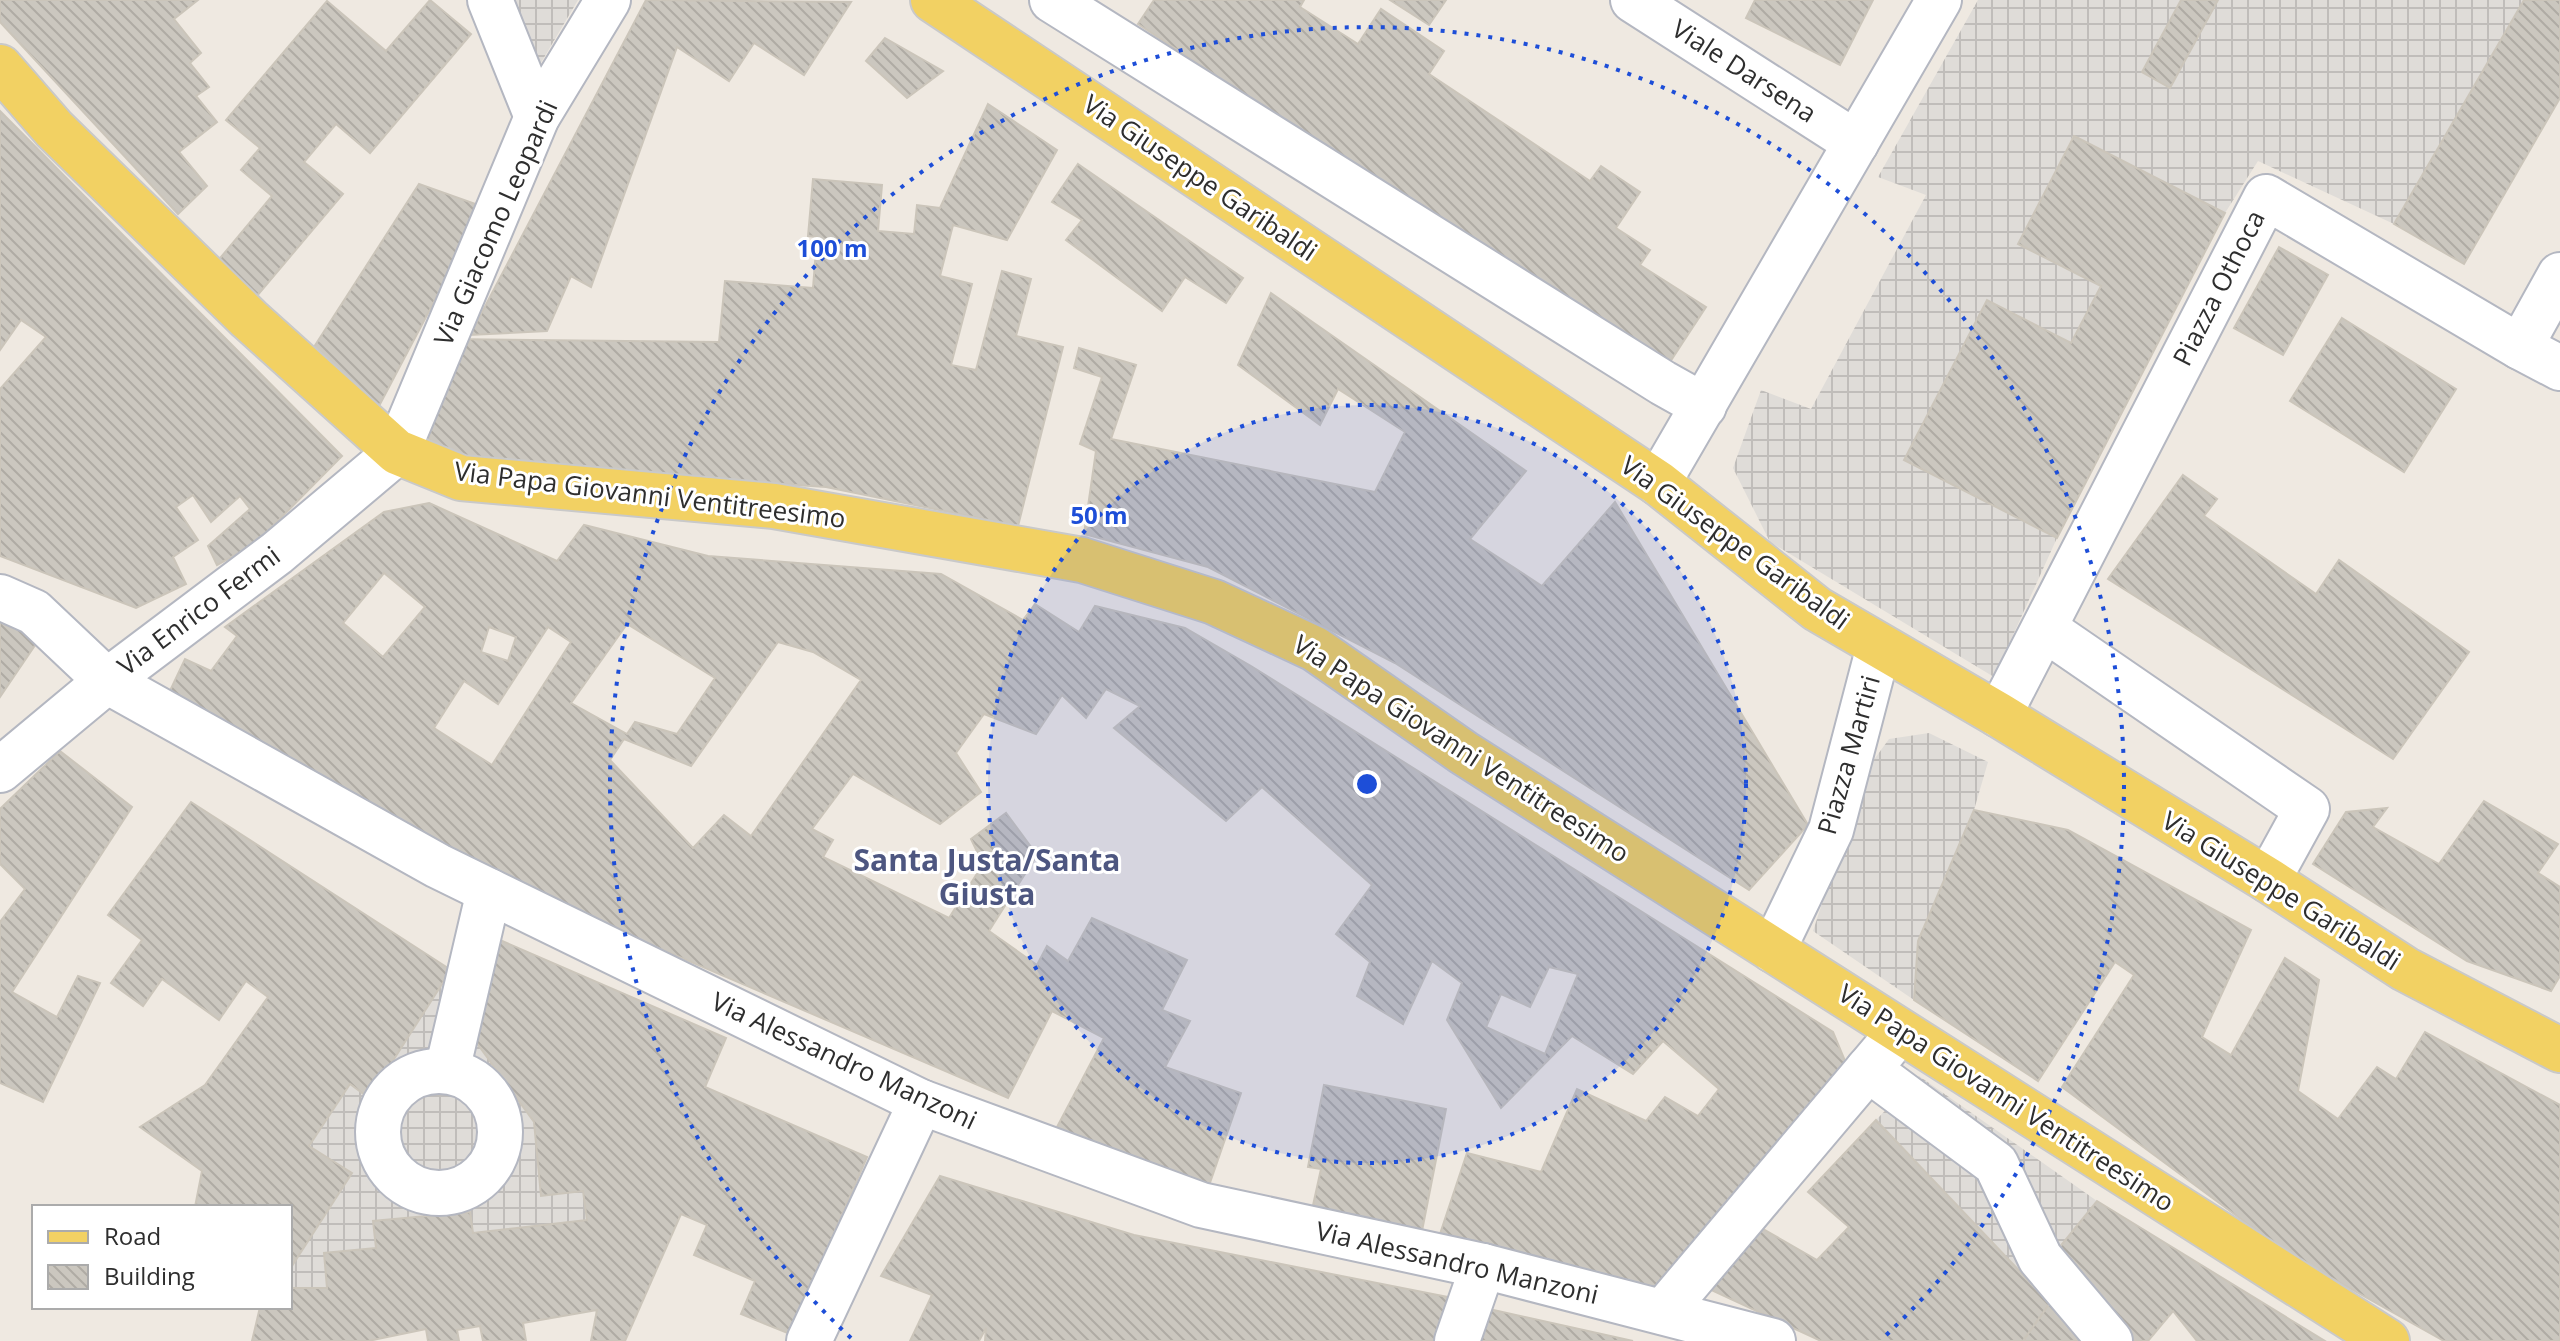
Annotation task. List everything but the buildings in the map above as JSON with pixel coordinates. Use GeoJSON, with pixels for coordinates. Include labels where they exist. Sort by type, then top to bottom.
{"type":"FeatureCollection","features":[{"type":"Feature","properties":{"kind":"main road","name":"Via Giuseppe Garibaldi"},"geometry":{"type":"LineString","coordinates":[[933,0],[1658,483],[1817,609],[1999,715],[2268,880],[2405,969],[2560,1050]]}},
{"type":"Feature","properties":{"kind":"main road","name":"Via Papa Giovanni Ventitreesimo"},"geometry":{"type":"LineString","coordinates":[[0,67],[54,129],[249,319],[397,452],[461,478],[774,506],[1082,560],[1214,602],[1315,649],[1464,753],[2387,1341]]}},
{"type":"Feature","properties":{"kind":"street"},"geometry":{"type":"LineString","coordinates":[[490,0],[537,117]]}},
{"type":"Feature","properties":{"kind":"street","name":"Via Giacomo Leopardi"},"geometry":{"type":"LineString","coordinates":[[397,452],[537,117],[608,0]]}},
{"type":"Feature","properties":{"kind":"street"},"geometry":{"type":"LineString","coordinates":[[1052,0],[1704,406]]}},
{"type":"Feature","properties":{"kind":"street","name":"Viale Darsena"},"geometry":{"type":"LineString","coordinates":[[1633,0],[1856,143]]}},
{"type":"Feature","properties":{"kind":"street"},"geometry":{"type":"LineString","coordinates":[[1658,483],[1939,0]]}},
{"type":"Feature","properties":{"kind":"street","name":"Piazza Othoca"},"geometry":{"type":"LineString","coordinates":[[1999,715],[2266,197],[2520,347]]}},
{"type":"Feature","properties":{"kind":"street"},"geometry":{"type":"LineString","coordinates":[[2560,275],[2520,347],[2560,368]]}},
{"type":"Feature","properties":{"kind":"street","name":"Via Enrico Fermi"},"geometry":{"type":"LineString","coordinates":[[0,770],[107,681],[277,553],[397,452]]}},
{"type":"Feature","properties":{"kind":"street","name":"Via Alessandro Manzoni"},"geometry":{"type":"LineString","coordinates":[[0,597],[34,612],[107,681],[438,866],[921,1102],[1201,1205],[1483,1266],[1773,1341]]}},
{"type":"Feature","properties":{"kind":"street"},"geometry":{"type":"LineString","coordinates":[[2045,629],[2307,809],[2268,880]]}},
{"type":"Feature","properties":{"kind":"street","name":"Piazza Martiri"},"geometry":{"type":"LineString","coordinates":[[1773,950],[1831,830],[1879,646]]}},
{"type":"Feature","properties":{"kind":"street"},"geometry":{"type":"LineString","coordinates":[[447,1071],[489,891]]}},
{"type":"Feature","properties":{"kind":"street"},"geometry":{"type":"LineString","coordinates":[[1663,1312],[1900,1031]]}},
{"type":"Feature","properties":{"kind":"street"},"geometry":{"type":"LineString","coordinates":[[1868,1069],[1996,1164],[2040,1258],[2110,1341]]}},
{"type":"Feature","properties":{"kind":"street"},"geometry":{"type":"LineString","coordinates":[[809,1341],[921,1102]]}},
{"type":"Feature","properties":{"kind":"street"},"geometry":{"type":"LineString","coordinates":[[1457,1341],[1483,1266]]}},
{"type":"Feature","properties":{"kind":"shaded area"},"geometry":{"type":"Polygon","coordinates":[[[477,0],[578,0],[516,105],[477,0]]]}},
{"type":"Feature","properties":{"kind":"shaded area"},"geometry":{"type":"Polygon","coordinates":[[[1978,0],[2524,0],[2394,224],[2258,161],[2225,213],[2073,136],[2018,244],[2101,286],[2071,343],[1905,460],[2057,538],[1994,677],[1770,542],[1733,468],[1761,390],[1811,409],[1926,195],[1878,177],[1978,0]]]}},
{"type":"Feature","properties":{"kind":"shaded area"},"geometry":{"type":"Polygon","coordinates":[[[1929,733],[1988,762],[1974,810],[1918,941],[1914,1000],[1813,931],[1865,772],[1889,739],[1929,733]]]}},
{"type":"Feature","properties":{"kind":"shaded area"},"geometry":{"type":"Polygon","coordinates":[[[451,970],[534,1122],[541,1196],[583,1191],[587,1220],[473,1233],[470,1212],[374,1221],[376,1248],[325,1254],[327,1288],[292,1288],[292,1266],[352,1174],[309,1146],[350,1085],[369,1097],[451,970]]]}},
{"type":"Feature","properties":{"kind":"shaded area"},"geometry":{"type":"Polygon","coordinates":[[[1919,1076],[2097,1201],[2029,1281],[1876,1120],[1919,1076]]]}},
{"type":"Feature","properties":{"kind":"district","name":"Santa Justa/Santa Giusta"},"geometry":{"type":"Point","coordinates":[987,878]}}]}
